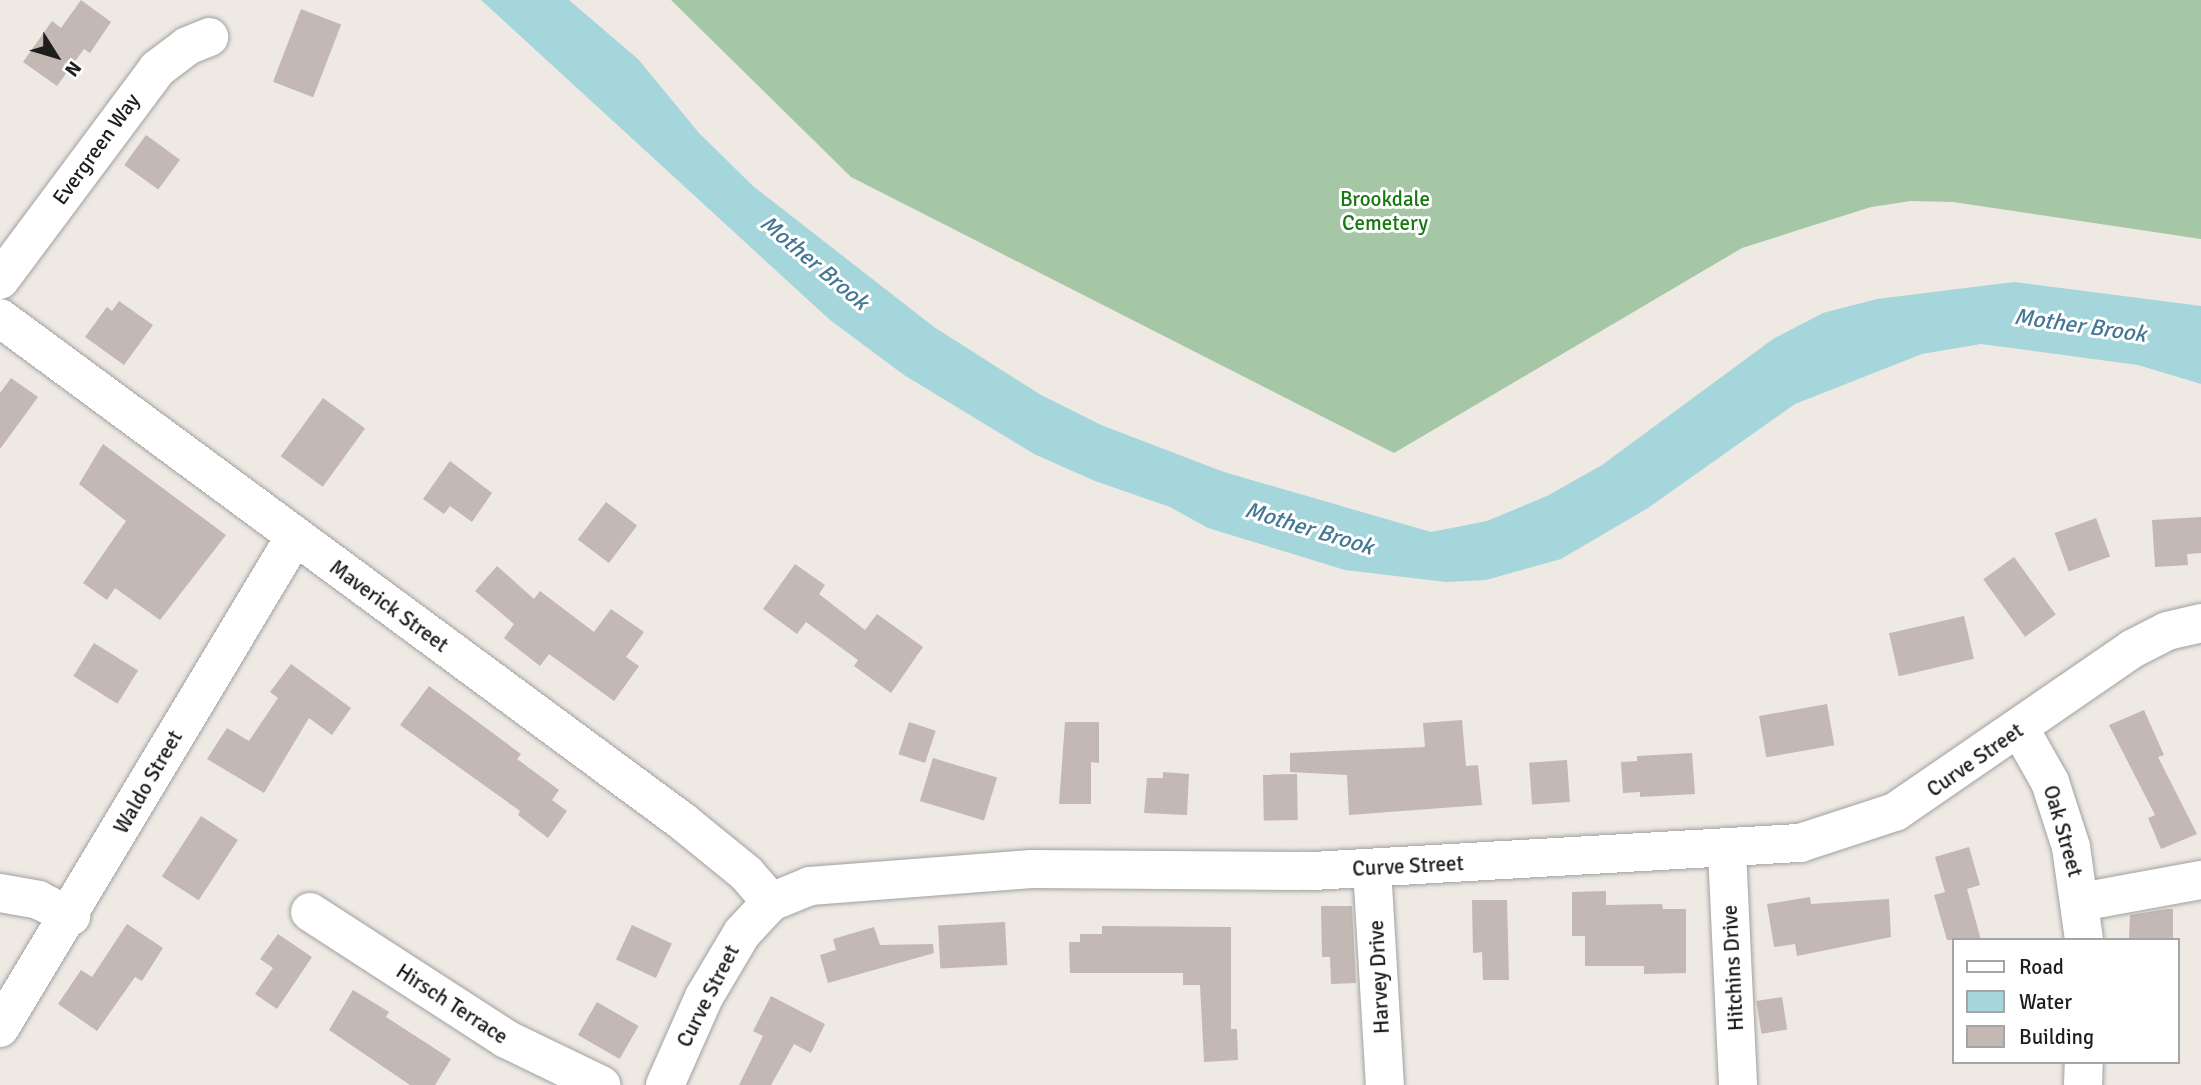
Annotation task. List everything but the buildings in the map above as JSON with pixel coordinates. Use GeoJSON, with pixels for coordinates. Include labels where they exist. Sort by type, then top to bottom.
{"type":"FeatureCollection","features":[{"type":"Feature","properties":{"kind":"street","name":"Evergreen Way"},"geometry":{"type":"LineString","coordinates":[[0,280],[157,69],[179,51],[209,37]]}},
{"type":"Feature","properties":{"kind":"street","name":"Maverick Street"},"geometry":{"type":"LineString","coordinates":[[0,318],[682,821],[746,873],[771,902]]}},
{"type":"Feature","properties":{"kind":"street","name":"Waldo Street"},"geometry":{"type":"LineString","coordinates":[[0,1028],[71,916],[295,536]]}},
{"type":"Feature","properties":{"kind":"street","name":"Curve Street"},"geometry":{"type":"LineString","coordinates":[[665,1085],[728,952],[771,902],[791,891],[830,882],[1031,869],[1372,868],[1727,851],[1800,843],[1871,822],[1916,800],[2141,644],[2167,631],[2201,623]]}},
{"type":"Feature","properties":{"kind":"street","name":"Oak Street"},"geometry":{"type":"LineString","coordinates":[[2020,729],[2050,782],[2073,854],[2084,938]]}},
{"type":"Feature","properties":{"kind":"street","name":"Hitchins Drive"},"geometry":{"type":"LineString","coordinates":[[1727,851],[1738,1085]]}},
{"type":"Feature","properties":{"kind":"street","name":"Harvey Drive"},"geometry":{"type":"LineString","coordinates":[[1372,868],[1385,1085]]}},
{"type":"Feature","properties":{"kind":"street"},"geometry":{"type":"LineString","coordinates":[[2081,902],[2201,880]]}},
{"type":"Feature","properties":{"kind":"street"},"geometry":{"type":"LineString","coordinates":[[0,893],[38,900],[71,916]]}},
{"type":"Feature","properties":{"kind":"street","name":"Hirsch Terrace"},"geometry":{"type":"LineString","coordinates":[[310,912],[506,1039],[601,1085]]}},
{"type":"Feature","properties":{"kind":"street"},"geometry":{"type":"LineString","coordinates":[[2083,1085],[2084,1064]]}},
{"type":"Feature","properties":{"kind":"green space","name":"Brookdale Cemetery"},"geometry":{"type":"Polygon","coordinates":[[[671,0],[2201,0],[2201,239],[1953,202],[1911,201],[1871,207],[1742,248],[1394,453],[851,177],[671,0]]]}},
{"type":"Feature","properties":{"kind":"water","name":"Mother Brook"},"geometry":{"type":"Polygon","coordinates":[[[481,0],[569,0],[638,59],[699,133],[753,186],[934,327],[1041,395],[1101,425],[1224,472],[1431,532],[1487,521],[1547,496],[1602,465],[1773,339],[1823,313],[1877,299],[2014,282],[2201,306],[2201,384],[2138,365],[1981,344],[1922,354],[1795,404],[1648,508],[1561,559],[1486,580],[1446,582],[1345,570],[1208,528],[1170,507],[1095,481],[1034,454],[904,375],[830,320],[481,0]]]}}]}
